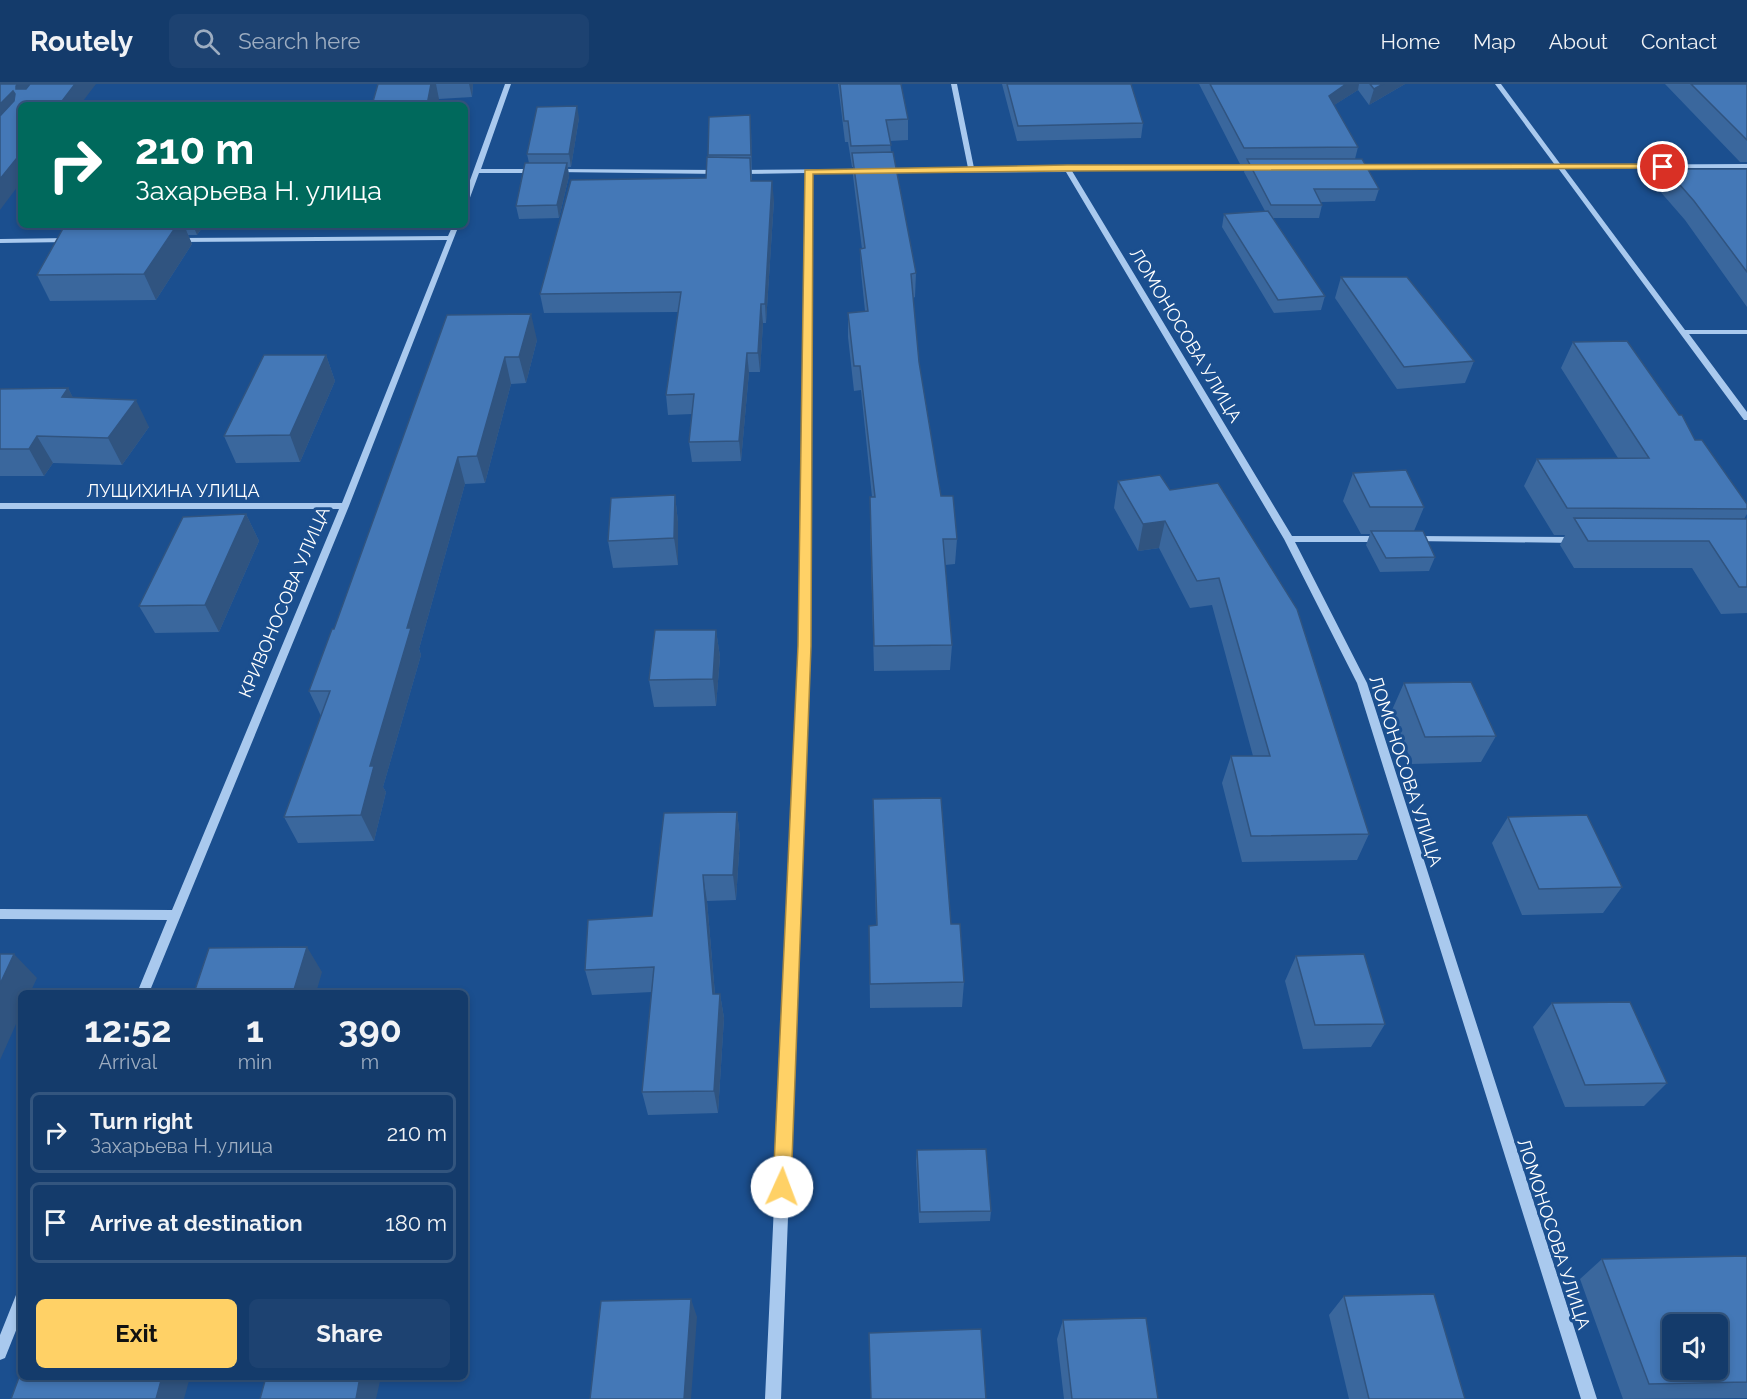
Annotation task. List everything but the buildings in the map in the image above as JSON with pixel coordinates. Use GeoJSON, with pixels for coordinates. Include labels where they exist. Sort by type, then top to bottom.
{"type":"FeatureCollection","features":[{"type":"Feature","properties":{"kind":"street"},"geometry":{"type":"LineString","coordinates":[[468,196],[508,84]]}},
{"type":"Feature","properties":{"kind":"street"},"geometry":{"type":"LineString","coordinates":[[954,84],[971,169]]}},
{"type":"Feature","properties":{"kind":"street"},"geometry":{"type":"LineString","coordinates":[[1498,84],[1747,418]]}},
{"type":"Feature","properties":{"kind":"street"},"geometry":{"type":"LineString","coordinates":[[1348,167],[1747,166]]}},
{"type":"Feature","properties":{"kind":"street","name":"ЛОМОНОСОВА УЛИЦА"},"geometry":{"type":"LineString","coordinates":[[1067,168],[1289,539],[1362,683],[1589,1399]]}},
{"type":"Feature","properties":{"kind":"street"},"geometry":{"type":"LineString","coordinates":[[478,171],[808,172],[1266,168]]}},
{"type":"Feature","properties":{"kind":"street"},"geometry":{"type":"LineString","coordinates":[[773,1399],[805,646],[808,172]]}},
{"type":"Feature","properties":{"kind":"street","name":"КРИВОНОСОВА УЛИЦА"},"geometry":{"type":"LineString","coordinates":[[144,990],[345,506],[455,228]]}},
{"type":"Feature","properties":{"kind":"street"},"geometry":{"type":"LineString","coordinates":[[166,240],[451,238]]}},
{"type":"Feature","properties":{"kind":"street"},"geometry":{"type":"LineString","coordinates":[[0,241],[83,240]]}},
{"type":"Feature","properties":{"kind":"street"},"geometry":{"type":"LineString","coordinates":[[1683,332],[1747,332]]}},
{"type":"Feature","properties":{"kind":"street","name":"ЛУЩИХИНА УЛИЦА"},"geometry":{"type":"LineString","coordinates":[[0,506],[345,506]]}},
{"type":"Feature","properties":{"kind":"street"},"geometry":{"type":"LineString","coordinates":[[1289,539],[1394,539]]}},
{"type":"Feature","properties":{"kind":"street"},"geometry":{"type":"LineString","coordinates":[[1406,539],[1582,540]]}},
{"type":"Feature","properties":{"kind":"street"},"geometry":{"type":"LineString","coordinates":[[0,914],[174,915]]}},
{"type":"Feature","properties":{"kind":"street"},"geometry":{"type":"LineString","coordinates":[[0,1353],[18,1308]]}},
{"type":"Feature","properties":{"kind":"route"},"geometry":{"type":"LineString","coordinates":[[782,1187],[805,646],[808,172],[1067,168],[1663,167]]}}]}
